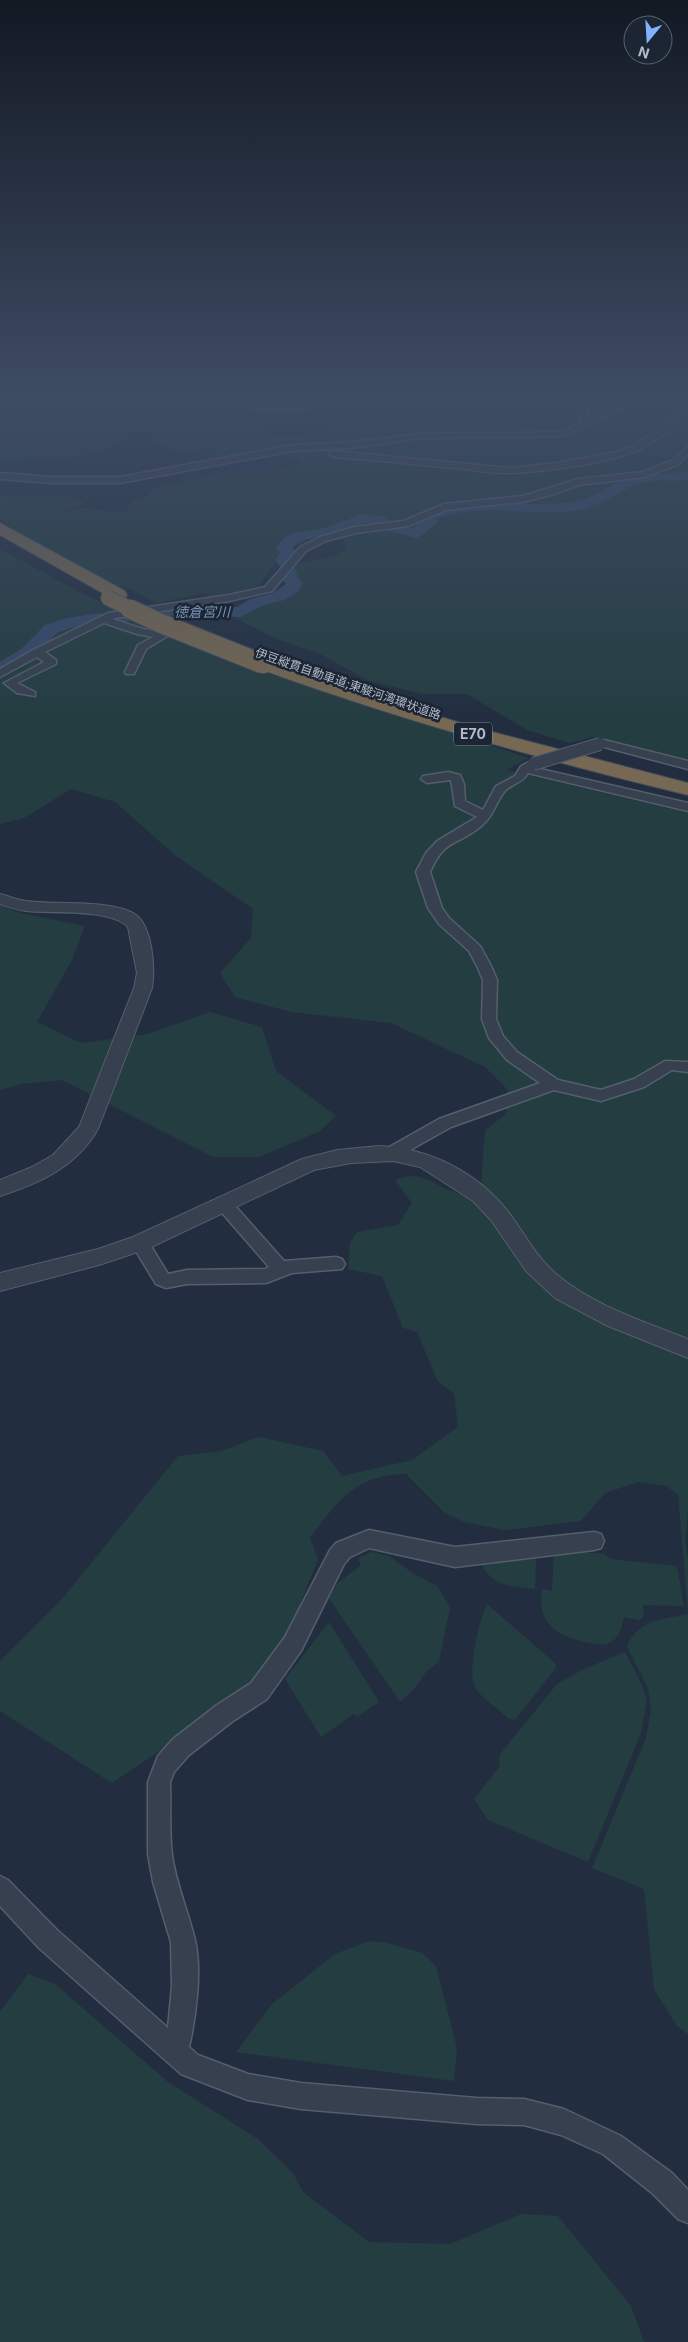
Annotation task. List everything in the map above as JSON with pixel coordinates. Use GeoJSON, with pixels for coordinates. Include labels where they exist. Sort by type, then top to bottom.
{"type":"FeatureCollection","features":[{"type":"Feature","properties":{"kind":"highway","name":"伊豆縦貫自動車道;東駿河湾環状道路"},"geometry":{"type":"LineString","coordinates":[[0,528],[113,596]]}},
{"type":"Feature","properties":{"kind":"highway","name":"伊豆縦貫自動車道;東駿河湾環状道路"},"geometry":{"type":"LineString","coordinates":[[0,539],[169,626],[268,662],[363,700],[448,727],[590,766],[688,789]]}},
{"type":"Feature","properties":{"kind":"highway","name":"伊豆縦貫自動車道;東駿河湾環状道路"},"geometry":{"type":"LineString","coordinates":[[268,662],[438,715],[576,753],[688,779]]}},
{"type":"Feature","properties":{"kind":"street"},"geometry":{"type":"LineString","coordinates":[[0,674],[37,652],[121,612],[203,602],[264,590],[270,587],[304,549],[323,539],[349,531],[405,524],[444,507],[490,502]]}},
{"type":"Feature","properties":{"kind":"street"},"geometry":{"type":"LineString","coordinates":[[103,619],[141,632],[164,635],[142,647],[130,672]]}},
{"type":"Feature","properties":{"kind":"street"},"geometry":{"type":"LineString","coordinates":[[31,694],[21,691],[9,683],[52,662],[37,652]]}},
{"type":"Feature","properties":{"kind":"street"},"geometry":{"type":"LineString","coordinates":[[688,765],[600,744],[529,767],[519,778],[510,781],[500,789],[485,816],[475,825],[441,844],[432,853],[423,872],[425,884],[435,908],[444,921],[475,949],[484,966],[490,980],[489,1019],[496,1038],[512,1056],[553,1084],[601,1096],[639,1083],[670,1065],[688,1067]]}},
{"type":"Feature","properties":{"kind":"street"},"geometry":{"type":"LineString","coordinates":[[529,767],[688,807]]}},
{"type":"Feature","properties":{"kind":"street"},"geometry":{"type":"LineString","coordinates":[[427,779],[448,776],[456,778],[458,782],[457,796],[460,803],[485,816]]}},
{"type":"Feature","properties":{"kind":"street"},"geometry":{"type":"LineString","coordinates":[[0,898],[24,906],[109,911],[129,918],[136,925],[146,973],[138,1003],[88,1129],[78,1146],[52,1167],[0,1188]]}},
{"type":"Feature","properties":{"kind":"street"},"geometry":{"type":"LineString","coordinates":[[390,1154],[445,1123],[553,1084]]}},
{"type":"Feature","properties":{"kind":"street"},"geometry":{"type":"LineString","coordinates":[[0,1282],[99,1257],[140,1243],[194,1220],[223,1203],[309,1164],[330,1158],[360,1154],[390,1154],[423,1160],[465,1182],[497,1212],[530,1261],[548,1280],[574,1298],[688,1349]]}},
{"type":"Feature","properties":{"kind":"street"},"geometry":{"type":"LineString","coordinates":[[223,1203],[281,1269]]}},
{"type":"Feature","properties":{"kind":"street"},"geometry":{"type":"LineString","coordinates":[[140,1243],[162,1279],[166,1281],[187,1278],[266,1276],[290,1266],[336,1264]]}},
{"type":"Feature","properties":{"kind":"street"},"geometry":{"type":"LineString","coordinates":[[175,2050],[181,2027],[185,1986],[183,1942],[165,1882],[160,1854],[159,1782],[166,1764],[181,1747],[225,1713],[260,1691],[293,1644],[318,1592],[343,1550],[369,1539],[455,1557],[594,1541]]}},
{"type":"Feature","properties":{"kind":"street"},"geometry":{"type":"LineString","coordinates":[[0,1888],[55,1946],[190,2065],[248,2087],[301,2096],[476,2111],[524,2112],[564,2122],[612,2145],[662,2182],[688,2209]]}},
{"type":"Feature","properties":{"kind":"green space"},"geometry":{"type":"Polygon","coordinates":[[[0,502],[83,502],[85,504],[52,515],[86,508],[112,513],[121,512],[126,511],[132,502],[688,502],[688,761],[592,737],[570,743],[527,730],[467,694],[422,694],[369,681],[320,654],[272,637],[235,618],[257,606],[289,596],[297,587],[300,579],[291,566],[305,561],[328,558],[341,552],[346,547],[343,539],[328,535],[317,537],[297,546],[270,570],[257,587],[209,597],[204,593],[157,603],[123,586],[115,587],[81,570],[0,520],[0,502]]]}},
{"type":"Feature","properties":{"kind":"green space"},"geometry":{"type":"Polygon","coordinates":[[[0,549],[78,591],[75,591],[159,630],[270,674],[529,758],[507,770],[688,813],[688,1509],[685,1542],[688,1558],[688,1614],[678,1495],[667,1486],[638,1482],[605,1493],[581,1521],[505,1530],[464,1522],[444,1512],[406,1474],[389,1475],[374,1479],[349,1492],[329,1513],[310,1538],[318,1559],[284,1645],[247,1692],[112,1783],[0,1711],[0,1661],[62,1599],[178,1456],[221,1451],[259,1437],[323,1451],[342,1476],[412,1460],[458,1427],[454,1393],[438,1382],[417,1332],[403,1328],[382,1276],[348,1269],[350,1243],[357,1232],[398,1225],[412,1203],[395,1180],[404,1177],[420,1177],[457,1193],[480,1197],[485,1130],[506,1114],[507,1089],[485,1067],[391,1023],[291,1012],[235,997],[220,973],[251,938],[253,909],[176,856],[115,802],[71,789],[24,818],[0,824],[0,549]]]}},
{"type":"Feature","properties":{"kind":"green space"},"geometry":{"type":"Polygon","coordinates":[[[0,904],[16,912],[85,926],[72,960],[37,1022],[81,1043],[148,1034],[210,1012],[262,1027],[276,1071],[336,1116],[320,1131],[260,1157],[213,1157],[62,1080],[21,1084],[0,1090],[0,904]]]}},
{"type":"Feature","properties":{"kind":"green space"},"geometry":{"type":"Polygon","coordinates":[[[556,1550],[605,1554],[610,1559],[677,1566],[684,1606],[643,1605],[644,1616],[640,1620],[624,1617],[619,1634],[612,1642],[593,1644],[565,1636],[550,1626],[545,1619],[541,1601],[542,1589],[552,1591],[554,1554],[556,1550]]]}},
{"type":"Feature","properties":{"kind":"green space"},"geometry":{"type":"Polygon","coordinates":[[[372,1552],[389,1556],[414,1574],[437,1586],[450,1607],[439,1661],[426,1672],[415,1688],[400,1702],[328,1597],[338,1583],[361,1565],[358,1558],[372,1552]]]}},
{"type":"Feature","properties":{"kind":"green space"},"geometry":{"type":"Polygon","coordinates":[[[506,1555],[536,1559],[535,1589],[503,1584],[496,1581],[485,1571],[481,1563],[506,1555]]]}},
{"type":"Feature","properties":{"kind":"green space"},"geometry":{"type":"Polygon","coordinates":[[[487,1604],[556,1664],[555,1669],[515,1720],[509,1719],[481,1695],[475,1687],[473,1679],[472,1670],[475,1646],[487,1604]]]}},
{"type":"Feature","properties":{"kind":"green space"},"geometry":{"type":"Polygon","coordinates":[[[688,1614],[688,2034],[677,2026],[654,1989],[644,1889],[592,1868],[646,1738],[651,1710],[648,1688],[627,1647],[631,1638],[644,1626],[652,1622],[688,1614]]]}},
{"type":"Feature","properties":{"kind":"green space"},"geometry":{"type":"Polygon","coordinates":[[[329,1622],[379,1702],[357,1717],[354,1714],[321,1737],[285,1679],[329,1622]]]}},
{"type":"Feature","properties":{"kind":"green space"},"geometry":{"type":"Polygon","coordinates":[[[625,1652],[641,1683],[647,1700],[641,1733],[588,1862],[488,1820],[474,1799],[499,1767],[500,1754],[557,1684],[584,1669],[625,1652]]]}},
{"type":"Feature","properties":{"kind":"green space"},"geometry":{"type":"Polygon","coordinates":[[[369,1941],[387,1943],[422,1953],[436,1966],[457,2048],[454,2081],[236,2052],[272,2004],[335,1954],[369,1941]]]}},
{"type":"Feature","properties":{"kind":"green space"},"geometry":{"type":"Polygon","coordinates":[[[28,1974],[55,1984],[168,2082],[258,2139],[293,2173],[303,2192],[369,2242],[450,2244],[521,2214],[558,2216],[631,2306],[644,2342],[0,2342],[0,2012],[28,1974]]]}},
{"type":"Feature","properties":{"kind":"waterway","name":"徳倉宮川"},"geometry":{"type":"LineString","coordinates":[[394,528],[416,533],[431,521],[430,516],[467,507],[544,508],[583,505],[593,502]]}},
{"type":"Feature","properties":{"kind":"waterway","name":"徳倉宮川"},"geometry":{"type":"LineString","coordinates":[[285,563],[283,560],[289,552],[284,548],[292,539],[302,535],[334,530],[363,519],[379,521],[389,525]]}},
{"type":"Feature","properties":{"kind":"waterway","name":"徳倉宮川"},"geometry":{"type":"LineString","coordinates":[[114,618],[176,610],[241,612],[256,602],[278,597],[292,589],[295,583],[290,579],[289,570]]}},
{"type":"Feature","properties":{"kind":"waterway","name":"徳倉宮川"},"geometry":{"type":"LineString","coordinates":[[0,669],[27,653],[51,629],[67,623],[101,618]]}}]}
